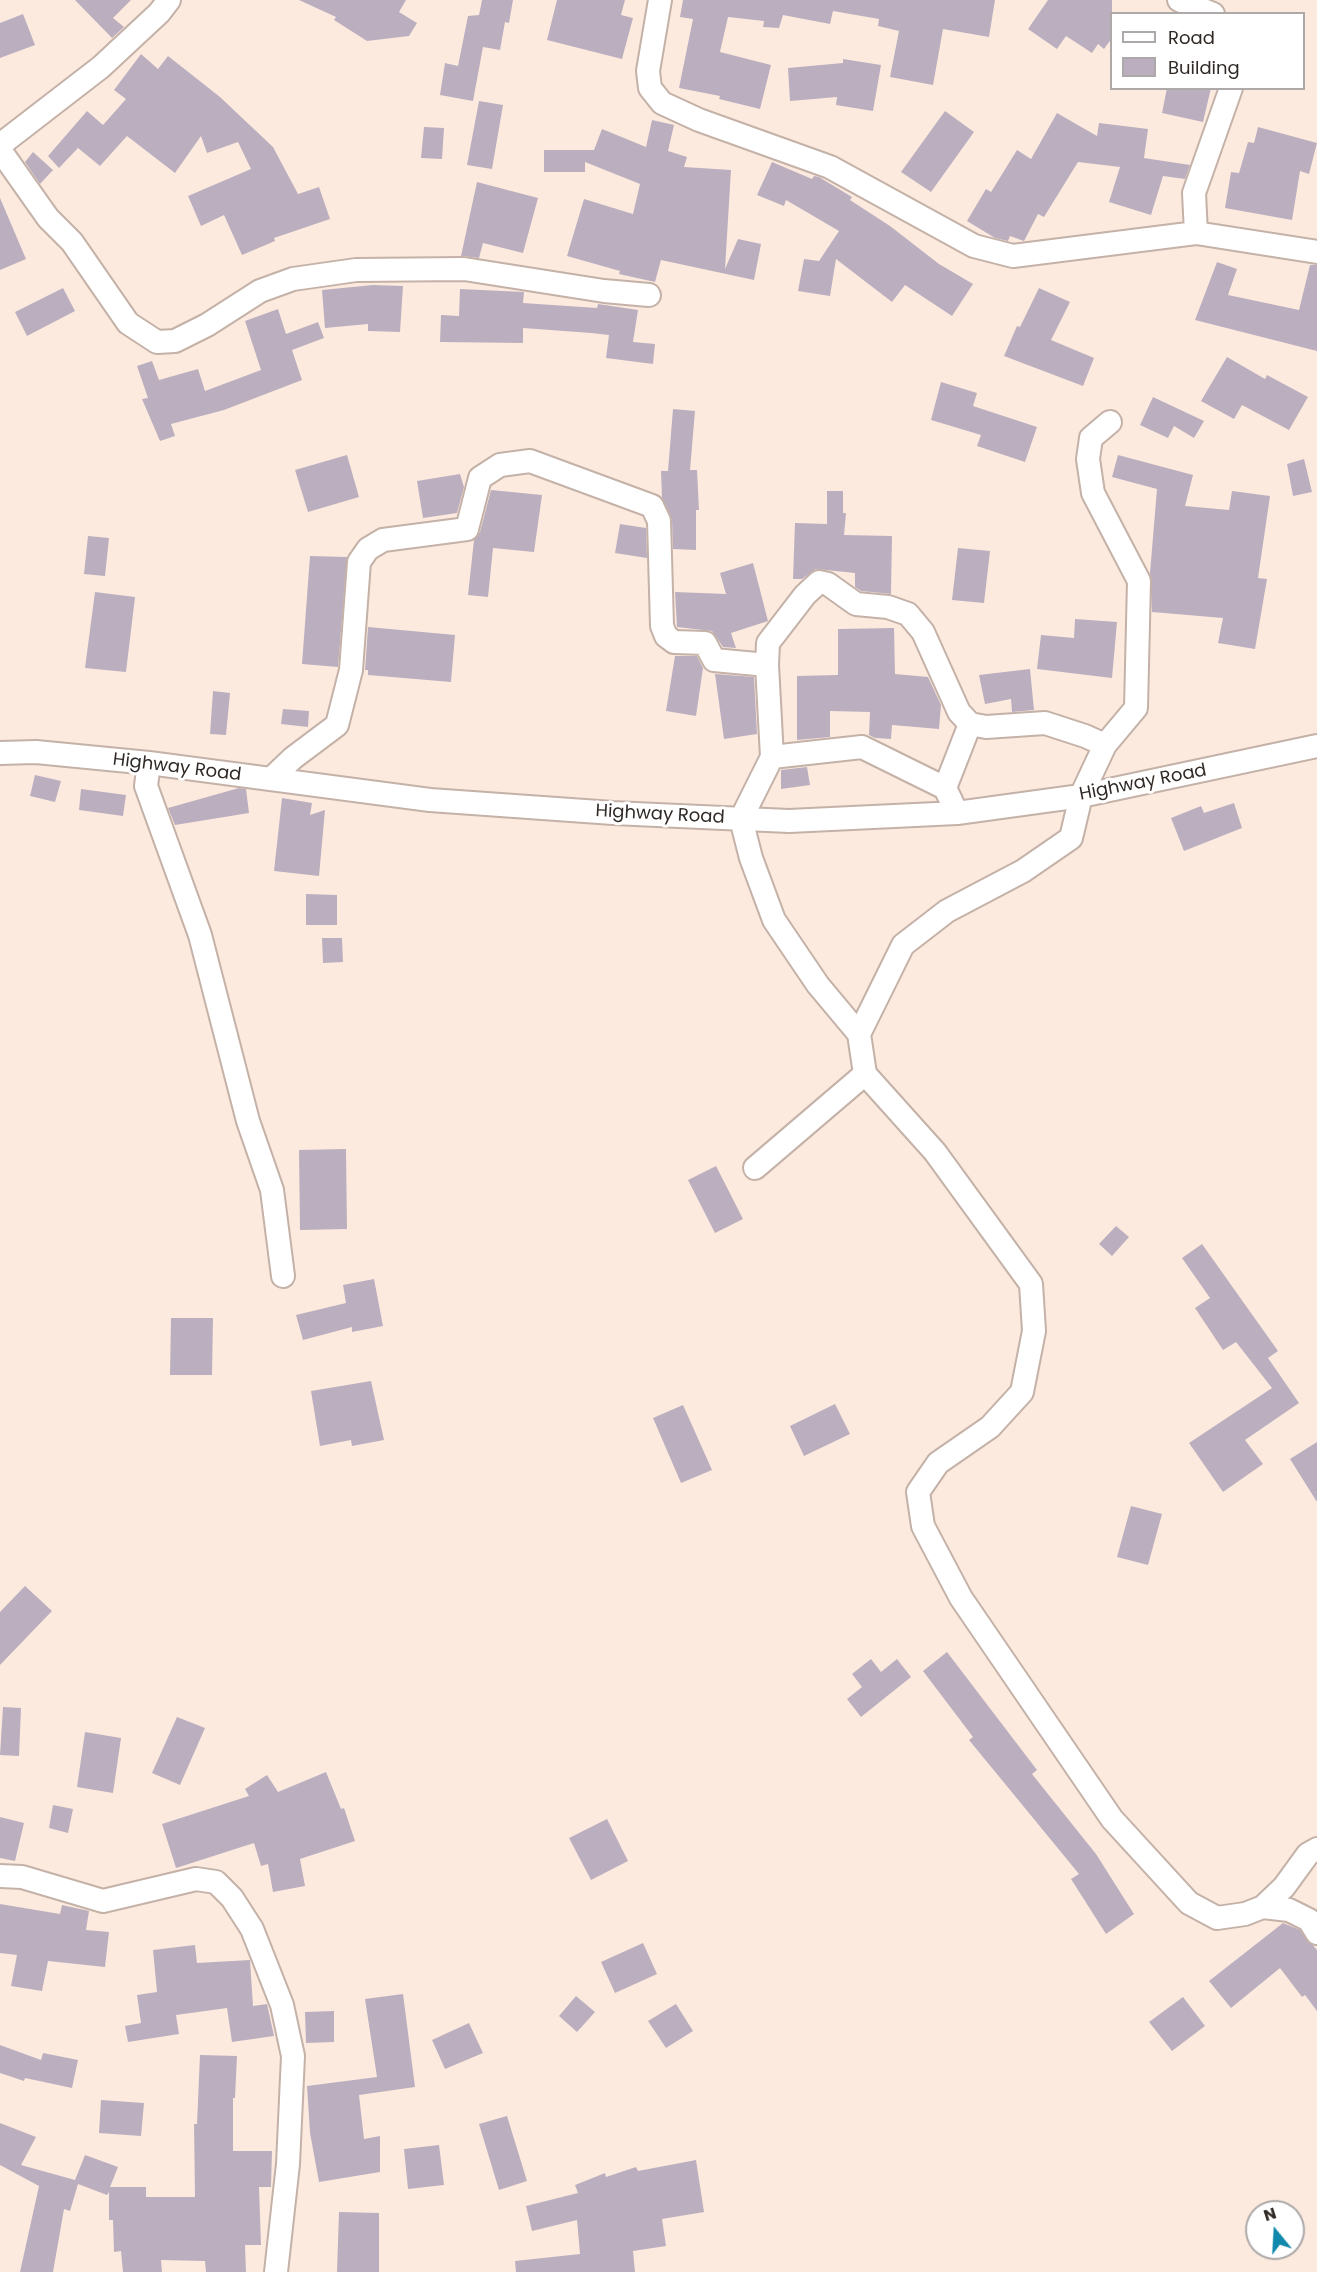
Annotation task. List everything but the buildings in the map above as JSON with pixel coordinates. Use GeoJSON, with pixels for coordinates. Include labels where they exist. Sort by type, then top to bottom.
{"type":"FeatureCollection","features":[{"type":"Feature","properties":{"kind":"street"},"geometry":{"type":"LineString","coordinates":[[0,145],[101,67],[159,13],[169,0]]}},
{"type":"Feature","properties":{"kind":"street"},"geometry":{"type":"LineString","coordinates":[[660,0],[648,71],[650,88],[662,103],[711,124],[830,167],[974,246],[1013,256],[1196,232],[1245,243],[1317,252]]}},
{"type":"Feature","properties":{"kind":"street"},"geometry":{"type":"LineString","coordinates":[[1179,0],[1208,12]]}},
{"type":"Feature","properties":{"kind":"street"},"geometry":{"type":"LineString","coordinates":[[1196,232],[1194,193],[1230,90]]}},
{"type":"Feature","properties":{"kind":"street"},"geometry":{"type":"LineString","coordinates":[[0,150],[48,218],[72,242],[128,323],[157,342],[175,341],[207,325],[260,291],[293,279],[356,270],[464,269],[604,291],[649,295]]}},
{"type":"Feature","properties":{"kind":"street"},"geometry":{"type":"LineString","coordinates":[[859,1034],[903,945],[947,911],[1023,871],[1071,838],[1081,796],[1105,745],[1136,708],[1138,581],[1093,493],[1088,459],[1090,438],[1110,422]]}},
{"type":"Feature","properties":{"kind":"street"},"geometry":{"type":"LineString","coordinates":[[271,780],[293,758],[337,725],[351,670],[359,562],[368,549],[383,540],[467,528],[480,478],[500,465],[530,461],[652,506],[659,521],[662,626],[666,636],[674,642],[705,643],[714,660],[767,665]]}},
{"type":"Feature","properties":{"kind":"street"},"geometry":{"type":"LineString","coordinates":[[1105,745],[1085,735],[1045,723],[986,727],[970,724],[959,712],[923,632],[908,614],[888,607],[856,604],[828,584],[819,582],[805,595],[768,643],[772,757],[741,819],[751,858],[774,920],[818,985],[859,1034],[865,1074],[935,1152],[1031,1284],[1034,1331],[1022,1392],[990,1427],[938,1463],[918,1492],[923,1526],[961,1598],[1112,1820],[1189,1903],[1217,1918],[1245,1914],[1263,1906],[1284,1887],[1308,1854],[1317,1849]]}},
{"type":"Feature","properties":{"kind":"street"},"geometry":{"type":"LineString","coordinates":[[945,788],[970,724]]}},
{"type":"Feature","properties":{"kind":"street","name":"Highway Road"},"geometry":{"type":"LineString","coordinates":[[0,753],[36,752],[149,763],[430,800],[613,813],[789,821],[957,813],[1081,796],[1317,746]]}},
{"type":"Feature","properties":{"kind":"street"},"geometry":{"type":"LineString","coordinates":[[772,757],[862,747],[945,788],[957,813]]}},
{"type":"Feature","properties":{"kind":"street"},"geometry":{"type":"LineString","coordinates":[[149,763],[146,786],[200,935],[248,1121],[272,1190],[283,1276]]}},
{"type":"Feature","properties":{"kind":"street"},"geometry":{"type":"LineString","coordinates":[[755,1168],[865,1074]]}},
{"type":"Feature","properties":{"kind":"street"},"geometry":{"type":"LineString","coordinates":[[0,1876],[22,1877],[103,1900],[196,1879],[216,1882],[232,1898],[252,1929],[282,2006],[293,2056],[288,2164],[276,2272]]}},
{"type":"Feature","properties":{"kind":"street"},"geometry":{"type":"LineString","coordinates":[[1263,1906],[1289,1910],[1309,1920],[1317,1933]]}}]}
